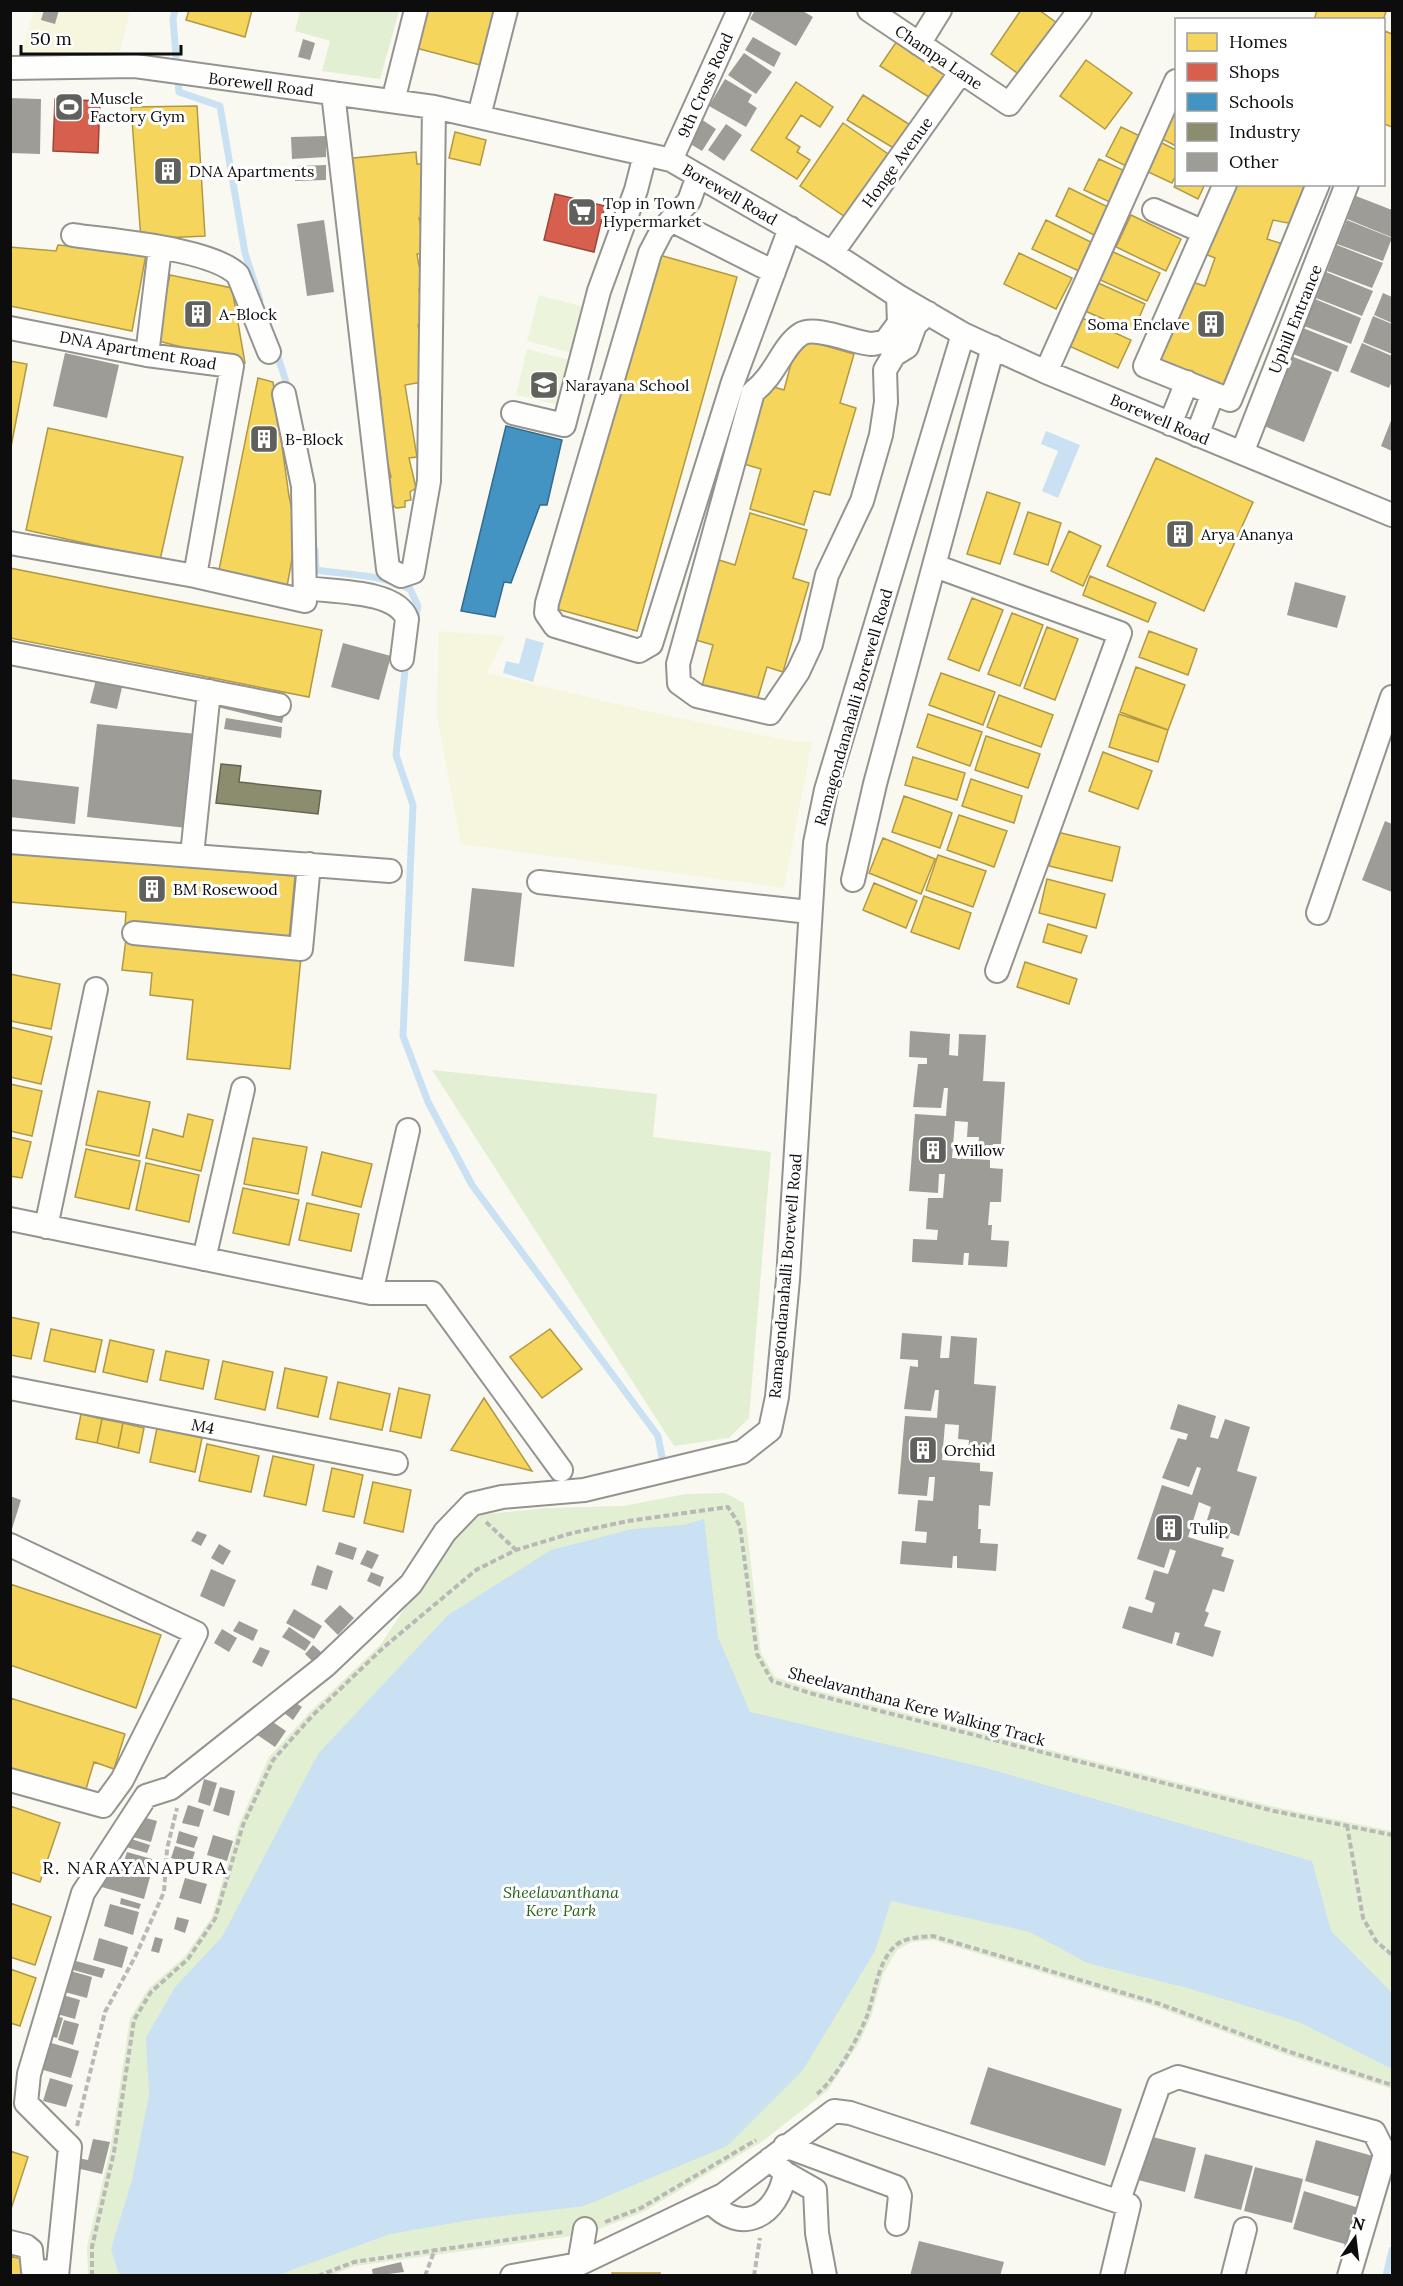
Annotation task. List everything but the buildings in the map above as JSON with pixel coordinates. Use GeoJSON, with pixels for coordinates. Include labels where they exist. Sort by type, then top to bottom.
{"type":"FeatureCollection","features":[{"type":"Feature","properties":{"kind":"street"},"geometry":{"type":"LineString","coordinates":[[393,101],[416,10]]}},
{"type":"Feature","properties":{"kind":"street"},"geometry":{"type":"LineString","coordinates":[[479,116],[506,10]]}},
{"type":"Feature","properties":{"kind":"street","name":"9th Cross Road"},"geometry":{"type":"LineString","coordinates":[[671,160],[739,10]]}},
{"type":"Feature","properties":{"kind":"street","name":"Champa Lane"},"geometry":{"type":"LineString","coordinates":[[869,10],[1009,105],[1080,10]]}},
{"type":"Feature","properties":{"kind":"street"},"geometry":{"type":"LineString","coordinates":[[918,44],[940,10]]}},
{"type":"Feature","properties":{"kind":"street","name":"Borewell Road"},"geometry":{"type":"LineString","coordinates":[[10,68],[135,66],[434,106],[671,160],[832,253],[898,296],[963,334],[1046,372],[1392,515]]}},
{"type":"Feature","properties":{"kind":"street","name":"Honge Avenue"},"geometry":{"type":"LineString","coordinates":[[832,253],[961,72]]}},
{"type":"Feature","properties":{"kind":"street"},"geometry":{"type":"LineString","coordinates":[[1046,372],[1175,83]]}},
{"type":"Feature","properties":{"kind":"street"},"geometry":{"type":"LineString","coordinates":[[333,93],[388,569],[401,576],[413,572],[429,481],[434,106]]}},
{"type":"Feature","properties":{"kind":"street"},"geometry":{"type":"LineString","coordinates":[[513,413],[564,425],[600,291],[636,190],[645,154]]}},
{"type":"Feature","properties":{"kind":"street"},"geometry":{"type":"LineString","coordinates":[[698,176],[689,201],[662,230],[650,253],[547,603],[546,613],[555,626],[639,651],[651,644],[733,382],[789,228]]}},
{"type":"Feature","properties":{"kind":"street"},"geometry":{"type":"LineString","coordinates":[[1225,186],[1145,366],[1230,400],[1317,186]]}},
{"type":"Feature","properties":{"kind":"street","name":"Uphill Entrance"},"geometry":{"type":"LineString","coordinates":[[1242,453],[1346,186]]}},
{"type":"Feature","properties":{"kind":"street"},"geometry":{"type":"LineString","coordinates":[[1154,210],[1204,232]]}},
{"type":"Feature","properties":{"kind":"street"},"geometry":{"type":"LineString","coordinates":[[671,220],[774,272]]}},
{"type":"Feature","properties":{"kind":"street"},"geometry":{"type":"LineString","coordinates":[[73,235],[160,248],[219,261],[230,266],[238,274],[268,352]]}},
{"type":"Feature","properties":{"kind":"street"},"geometry":{"type":"LineString","coordinates":[[147,354],[160,248]]}},
{"type":"Feature","properties":{"kind":"street"},"geometry":{"type":"LineString","coordinates":[[870,344],[885,370],[886,402],[881,435],[862,501],[827,575],[811,644],[798,672],[784,688],[770,713],[697,696],[680,683],[678,664],[753,392],[766,382],[786,350],[802,333],[813,332],[870,344],[885,342],[899,323],[898,296]]}},
{"type":"Feature","properties":{"kind":"street"},"geometry":{"type":"LineString","coordinates":[[885,370],[894,355],[907,347],[915,325],[928,313]]}},
{"type":"Feature","properties":{"kind":"street","name":"DNA Apartment Road"},"geometry":{"type":"LineString","coordinates":[[10,328],[147,354],[232,366],[195,576]]}},
{"type":"Feature","properties":{"kind":"street","name":"Ramagondanahalli Borewell Road"},"geometry":{"type":"LineString","coordinates":[[472,1504],[502,1497],[584,1490],[684,1467],[742,1452],[770,1430],[777,1397],[788,1279],[814,843],[826,790],[963,334]]}},
{"type":"Feature","properties":{"kind":"street"},"geometry":{"type":"LineString","coordinates":[[853,880],[875,784],[993,347]]}},
{"type":"Feature","properties":{"kind":"street"},"geometry":{"type":"LineString","coordinates":[[1170,424],[1187,382]]}},
{"type":"Feature","properties":{"kind":"street"},"geometry":{"type":"LineString","coordinates":[[1197,435],[1213,393]]}},
{"type":"Feature","properties":{"kind":"street"},"geometry":{"type":"LineString","coordinates":[[10,543],[195,576],[305,601],[303,486],[284,394]]}},
{"type":"Feature","properties":{"kind":"street"},"geometry":{"type":"LineString","coordinates":[[935,566],[1120,633],[997,971]]}},
{"type":"Feature","properties":{"kind":"street"},"geometry":{"type":"LineString","coordinates":[[305,588],[390,600],[405,613],[407,620],[402,658]]}},
{"type":"Feature","properties":{"kind":"street"},"geometry":{"type":"LineString","coordinates":[[10,653],[279,705]]}},
{"type":"Feature","properties":{"kind":"street"},"geometry":{"type":"LineString","coordinates":[[192,855],[209,691]]}},
{"type":"Feature","properties":{"kind":"street"},"geometry":{"type":"LineString","coordinates":[[1318,913],[1392,697]]}},
{"type":"Feature","properties":{"kind":"street"},"geometry":{"type":"LineString","coordinates":[[10,842],[390,871]]}},
{"type":"Feature","properties":{"kind":"street"},"geometry":{"type":"LineString","coordinates":[[134,933],[301,949],[309,864]]}},
{"type":"Feature","properties":{"kind":"street"},"geometry":{"type":"LineString","coordinates":[[539,882],[809,912]]}},
{"type":"Feature","properties":{"kind":"street"},"geometry":{"type":"LineString","coordinates":[[46,1227],[96,989]]}},
{"type":"Feature","properties":{"kind":"street"},"geometry":{"type":"LineString","coordinates":[[204,1259],[243,1089]]}},
{"type":"Feature","properties":{"kind":"street"},"geometry":{"type":"LineString","coordinates":[[371,1293],[408,1130]]}},
{"type":"Feature","properties":{"kind":"street"},"geometry":{"type":"LineString","coordinates":[[10,1219],[371,1293],[432,1293],[561,1470]]}},
{"type":"Feature","properties":{"kind":"street","name":"M4"},"geometry":{"type":"LineString","coordinates":[[10,1388],[396,1463]]}},
{"type":"Feature","properties":{"kind":"street"},"geometry":{"type":"LineString","coordinates":[[10,2242],[26,2246],[31,2250],[33,2273],[57,2274],[70,2146],[26,2103],[29,2074],[83,1893],[146,1796],[171,1788],[325,1666],[411,1584],[445,1532],[472,1504]]}},
{"type":"Feature","properties":{"kind":"street"},"geometry":{"type":"LineString","coordinates":[[10,1545],[196,1633],[122,1780],[103,1806],[10,1780]]}},
{"type":"Feature","properties":{"kind":"street"},"geometry":{"type":"LineString","coordinates":[[122,1780],[146,1796]]}},
{"type":"Feature","properties":{"kind":"street"},"geometry":{"type":"LineString","coordinates":[[1119,2200],[1159,2085],[1178,2077],[1374,2132],[1384,2154],[1349,2276]]}},
{"type":"Feature","properties":{"kind":"street"},"geometry":{"type":"LineString","coordinates":[[512,2276],[579,2264],[723,2195],[780,2159],[834,2111],[850,2113],[1129,2205],[1112,2276]]}},
{"type":"Feature","properties":{"kind":"street"},"geometry":{"type":"LineString","coordinates":[[710,2201],[726,2216],[743,2220],[763,2214],[774,2205],[782,2189],[780,2159]]}},
{"type":"Feature","properties":{"kind":"street"},"geometry":{"type":"LineString","coordinates":[[780,2159],[896,2187],[900,2196],[897,2224]]}},
{"type":"Feature","properties":{"kind":"street"},"geometry":{"type":"LineString","coordinates":[[780,2159],[816,2190],[817,2233],[825,2276]]}},
{"type":"Feature","properties":{"kind":"street"},"geometry":{"type":"LineString","coordinates":[[579,2264],[585,2229]]}},
{"type":"Feature","properties":{"kind":"street"},"geometry":{"type":"LineString","coordinates":[[1233,2276],[1245,2229]]}},
{"type":"Feature","properties":{"kind":"path"},"geometry":{"type":"LineString","coordinates":[[472,1504],[479,1515],[516,1550]]}},
{"type":"Feature","properties":{"kind":"path","name":"Sheelavanthana Kere Walking Track"},"geometry":{"type":"LineString","coordinates":[[92,2276],[92,2247],[114,2152],[134,2020],[152,1992],[188,1959],[215,1919],[243,1826],[273,1760],[312,1716],[384,1647],[477,1570],[516,1550],[572,1533],[628,1521],[728,1507],[740,1526],[757,1654],[772,1681],[813,1694],[1274,1811],[1392,1835]]}},
{"type":"Feature","properties":{"kind":"path"},"geometry":{"type":"LineString","coordinates":[[70,2146],[77,2128],[105,2012],[135,1957],[165,1892],[167,1849],[177,1805],[171,1788]]}},
{"type":"Feature","properties":{"kind":"path"},"geometry":{"type":"LineString","coordinates":[[1347,1825],[1363,1918],[1376,1941],[1392,1955]]}},
{"type":"Feature","properties":{"kind":"path"},"geometry":{"type":"LineString","coordinates":[[816,2095],[825,2088],[855,2040],[867,2016],[880,1972],[894,1947],[911,1938],[933,1936],[1158,2003],[1293,2053],[1392,2085]]}},
{"type":"Feature","properties":{"kind":"path"},"geometry":{"type":"LineString","coordinates":[[318,2276],[354,2262],[585,2229],[641,2208],[760,2138]]}},
{"type":"Feature","properties":{"kind":"path"},"geometry":{"type":"LineString","coordinates":[[754,2276],[763,2214]]}},
{"type":"Feature","properties":{"kind":"path"},"geometry":{"type":"LineString","coordinates":[[425,2276],[435,2249]]}},
{"type":"Feature","properties":{"kind":"green space"},"geometry":{"type":"Polygon","coordinates":[[[34,11],[130,11],[120,51],[22,51],[34,11]]]}},
{"type":"Feature","properties":{"kind":"green space"},"geometry":{"type":"Polygon","coordinates":[[[300,11],[399,11],[380,79],[322,71],[330,41],[295,31],[300,11]]]}},
{"type":"Feature","properties":{"kind":"green space"},"geometry":{"type":"Polygon","coordinates":[[[539,295],[588,308],[576,354],[527,341],[539,295]]]}},
{"type":"Feature","properties":{"kind":"green space"},"geometry":{"type":"Polygon","coordinates":[[[527,349],[570,360],[559,405],[516,395],[527,349]]]}},
{"type":"Feature","properties":{"kind":"green space"},"geometry":{"type":"Polygon","coordinates":[[[438,631],[505,636],[487,673],[656,713],[786,740],[812,742],[784,888],[461,844],[437,717],[438,631]]]}},
{"type":"Feature","properties":{"kind":"green space"},"geometry":{"type":"Polygon","coordinates":[[[432,1070],[657,1094],[653,1137],[771,1152],[749,1418],[729,1438],[674,1446],[432,1070]]]}},
{"type":"Feature","properties":{"kind":"green space","name":"Sheelavanthana Kere Park"},"geometry":{"type":"Polygon","coordinates":[[[725,1493],[744,1503],[761,1653],[775,1677],[814,1690],[1275,1807],[1392,1831],[1392,2089],[1292,2057],[1156,2007],[933,1940],[912,1942],[897,1950],[883,1974],[871,2017],[859,2043],[828,2090],[763,2141],[643,2212],[586,2234],[355,2266],[330,2276],[88,2275],[87,2247],[110,2151],[130,2018],[148,1989],[185,1956],[212,1917],[239,1824],[269,1757],[309,1713],[381,1644],[456,1531],[479,1515],[545,1508],[623,1506],[686,1494],[725,1493]]]}},
{"type":"Feature","properties":{"kind":"water"},"geometry":{"type":"Polygon","coordinates":[[[1046,431],[1080,445],[1058,498],[1042,491],[1058,451],[1041,444],[1046,431]]]}},
{"type":"Feature","properties":{"kind":"water"},"geometry":{"type":"Polygon","coordinates":[[[526,638],[544,643],[533,682],[503,673],[506,661],[519,664],[526,638]]]}},
{"type":"Feature","properties":{"kind":"water","name":"Sheelavanthana Kere Park"},"geometry":{"type":"Polygon","coordinates":[[[704,1519],[718,1637],[750,1712],[986,1768],[1312,1861],[1331,1931],[1392,1993],[1392,2069],[1299,2022],[1191,1989],[1087,1963],[1030,1932],[891,1901],[875,1951],[803,2070],[727,2146],[584,2206],[470,2220],[390,2234],[278,2275],[119,2275],[111,2249],[132,2180],[149,2095],[146,2038],[175,1987],[222,1937],[318,1754],[448,1615],[551,1550],[633,1529],[683,1525],[704,1519]]]}},
{"type":"Feature","properties":{"kind":"waterway"},"geometry":{"type":"LineString","coordinates":[[175,10],[173,19],[179,92],[220,106],[245,253],[260,300]]}},
{"type":"Feature","properties":{"kind":"waterway"},"geometry":{"type":"LineString","coordinates":[[276,351],[289,391]]}},
{"type":"Feature","properties":{"kind":"waterway"},"geometry":{"type":"LineString","coordinates":[[315,550],[316,570],[387,580],[410,589],[418,606],[415,621]]}},
{"type":"Feature","properties":{"kind":"waterway"},"geometry":{"type":"LineString","coordinates":[[406,661],[396,755],[413,805],[403,1036],[428,1102],[472,1185],[658,1436],[662,1457]]}},
{"type":"Feature","properties":{"kind":"waterway"},"geometry":{"type":"LineString","coordinates":[[1386,2276],[1392,2250]]}},
{"type":"Feature","properties":{"kind":"place","name":"Muscle Factory Gym"},"geometry":{"type":"Point","coordinates":[69,107]}},
{"type":"Feature","properties":{"kind":"place","name":"DNA Apartments"},"geometry":{"type":"Point","coordinates":[168,171]}},
{"type":"Feature","properties":{"kind":"place","name":"Top in Town Hypermarket"},"geometry":{"type":"Point","coordinates":[582,212]}},
{"type":"Feature","properties":{"kind":"place","name":"A-Block"},"geometry":{"type":"Point","coordinates":[198,314]}},
{"type":"Feature","properties":{"kind":"place","name":"Soma Enclave"},"geometry":{"type":"Point","coordinates":[1211,324]}},
{"type":"Feature","properties":{"kind":"place","name":"Narayana School"},"geometry":{"type":"Point","coordinates":[544,385]}},
{"type":"Feature","properties":{"kind":"place","name":"B-Block"},"geometry":{"type":"Point","coordinates":[264,439]}},
{"type":"Feature","properties":{"kind":"place","name":"Arya Ananya"},"geometry":{"type":"Point","coordinates":[1180,534]}},
{"type":"Feature","properties":{"kind":"place","name":"BM Rosewood"},"geometry":{"type":"Point","coordinates":[152,889]}},
{"type":"Feature","properties":{"kind":"place","name":"Willow"},"geometry":{"type":"Point","coordinates":[933,1150]}},
{"type":"Feature","properties":{"kind":"place","name":"Orchid"},"geometry":{"type":"Point","coordinates":[923,1450]}},
{"type":"Feature","properties":{"kind":"place","name":"Tulip"},"geometry":{"type":"Point","coordinates":[1169,1528]}},
{"type":"Feature","properties":{"kind":"district","name":"R. NARAYANAPURA"},"geometry":{"type":"Point","coordinates":[135,1868]}}]}
